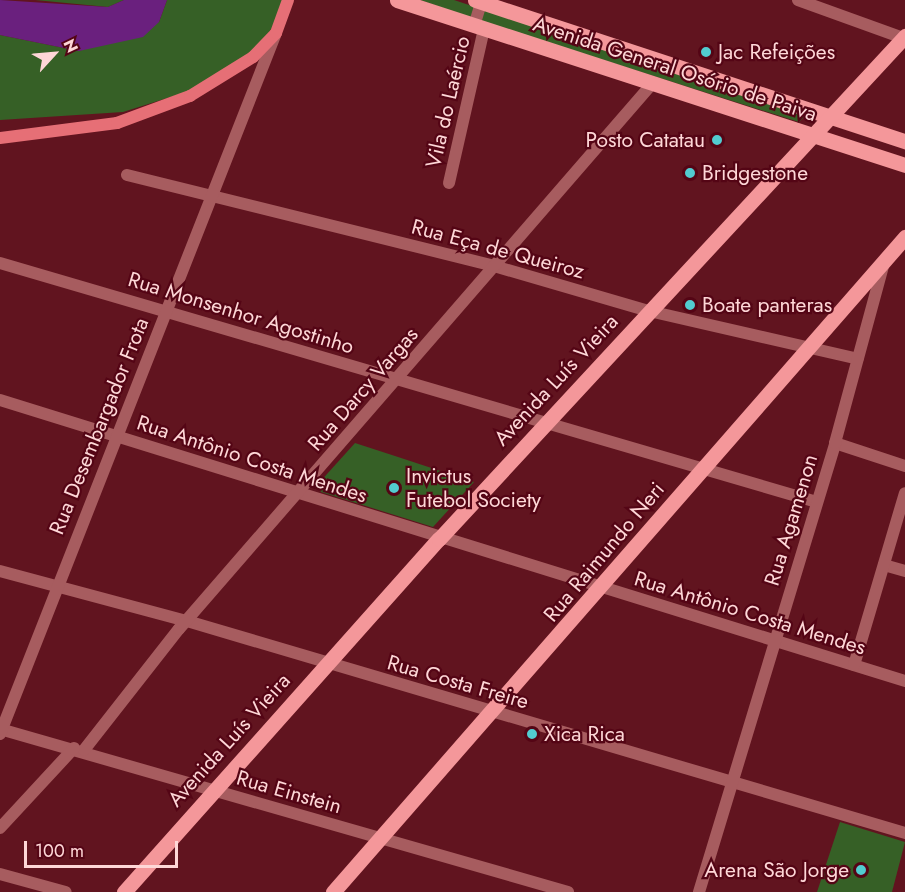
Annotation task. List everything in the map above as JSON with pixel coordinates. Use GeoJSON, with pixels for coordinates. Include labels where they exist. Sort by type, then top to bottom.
{"type":"FeatureCollection","features":[{"type":"Feature","properties":{"kind":"main road"},"geometry":{"type":"LineString","coordinates":[[0,138],[117,123],[166,107],[229,76],[276,33],[288,0]]}},
{"type":"Feature","properties":{"kind":"main road","name":"Avenida General Osório de Paiva"},"geometry":{"type":"LineString","coordinates":[[398,0],[905,165]]}},
{"type":"Feature","properties":{"kind":"main road","name":"Avenida General Osório de Paiva"},"geometry":{"type":"LineString","coordinates":[[479,1],[905,141]]}},
{"type":"Feature","properties":{"kind":"main road","name":"Avenida Luís Vieira"},"geometry":{"type":"LineString","coordinates":[[124,892],[211,790],[439,539],[904,37]]}},
{"type":"Feature","properties":{"kind":"main road","name":"Rua Raimundo Neri"},"geometry":{"type":"LineString","coordinates":[[333,892],[602,588],[702,469],[905,237]]}},
{"type":"Feature","properties":{"kind":"street"},"geometry":{"type":"LineString","coordinates":[[798,0],[904,37]]}},
{"type":"Feature","properties":{"kind":"street","name":"Vila do Laércio"},"geometry":{"type":"LineString","coordinates":[[449,183],[479,27],[479,1]]}},
{"type":"Feature","properties":{"kind":"street","name":"Rua Desembargador Frota"},"geometry":{"type":"LineString","coordinates":[[1,731],[115,436],[213,198],[276,33]]}},
{"type":"Feature","properties":{"kind":"street","name":"Rua Darcy Vargas"},"geometry":{"type":"LineString","coordinates":[[0,828],[79,749],[652,84]]}},
{"type":"Feature","properties":{"kind":"street","name":"Rua Eça de Queiroz"},"geometry":{"type":"LineString","coordinates":[[128,175],[213,198],[494,266],[649,311],[810,346],[858,359]]}},
{"type":"Feature","properties":{"kind":"street","name":"Rua Agamenon"},"geometry":{"type":"LineString","coordinates":[[699,892],[730,781],[776,641],[835,443],[884,261]]}},
{"type":"Feature","properties":{"kind":"street","name":"Rua Monsenhor Agostinho"},"geometry":{"type":"LineString","coordinates":[[0,263],[166,310],[544,425],[817,502]]}},
{"type":"Feature","properties":{"kind":"street","name":"Rua Antônio Costa Mendes"},"geometry":{"type":"LineString","coordinates":[[0,400],[297,495],[905,681]]}},
{"type":"Feature","properties":{"kind":"street"},"geometry":{"type":"LineString","coordinates":[[835,443],[905,466]]}},
{"type":"Feature","properties":{"kind":"street"},"geometry":{"type":"LineString","coordinates":[[854,665],[905,493]]}},
{"type":"Feature","properties":{"kind":"street"},"geometry":{"type":"LineString","coordinates":[[884,565],[905,572]]}},
{"type":"Feature","properties":{"kind":"street","name":"Rua Costa Freire"},"geometry":{"type":"LineString","coordinates":[[0,571],[187,621],[325,665],[905,833]]}},
{"type":"Feature","properties":{"kind":"street","name":"Rua Einstein"},"geometry":{"type":"LineString","coordinates":[[1,731],[79,749],[211,790],[568,892]]}},
{"type":"Feature","properties":{"kind":"street"},"geometry":{"type":"LineString","coordinates":[[0,874],[66,892]]}},
{"type":"Feature","properties":{"kind":"green space"},"geometry":{"type":"Polygon","coordinates":[[[35,0],[124,0],[108,7],[35,0]]]}},
{"type":"Feature","properties":{"kind":"green space"},"geometry":{"type":"Polygon","coordinates":[[[167,0],[286,0],[277,21],[252,56],[199,88],[123,112],[0,120],[0,35],[79,51],[159,22],[167,0]]]}},
{"type":"Feature","properties":{"kind":"green space"},"geometry":{"type":"Polygon","coordinates":[[[420,0],[454,0],[475,7],[472,18],[420,0]]]}},
{"type":"Feature","properties":{"kind":"green space"},"geometry":{"type":"Polygon","coordinates":[[[483,10],[805,116],[799,122],[480,21],[483,10]]]}},
{"type":"Feature","properties":{"kind":"green space","name":"Invictus Futebol Society"},"geometry":{"type":"Polygon","coordinates":[[[355,443],[474,482],[433,527],[321,492],[318,484],[355,443]]]}},
{"type":"Feature","properties":{"kind":"green space","name":"Arena São Jorge"},"geometry":{"type":"Polygon","coordinates":[[[840,822],[905,842],[892,892],[817,892],[840,822]]]}},
{"type":"Feature","properties":{"kind":"shaded area"},"geometry":{"type":"Polygon","coordinates":[[[0,0],[108,7],[124,0],[167,0],[159,22],[143,37],[79,51],[0,35],[0,0]]]}},
{"type":"Feature","properties":{"kind":"place","name":"Jac Refeições"},"geometry":{"type":"Point","coordinates":[706,52]}},
{"type":"Feature","properties":{"kind":"place","name":"Posto Catatau"},"geometry":{"type":"Point","coordinates":[717,140]}},
{"type":"Feature","properties":{"kind":"place","name":"Bridgestone"},"geometry":{"type":"Point","coordinates":[690,173]}},
{"type":"Feature","properties":{"kind":"place","name":"Boate panteras"},"geometry":{"type":"Point","coordinates":[690,305]}},
{"type":"Feature","properties":{"kind":"place","name":"Invictus Futebol Society"},"geometry":{"type":"Point","coordinates":[394,488]}},
{"type":"Feature","properties":{"kind":"place","name":"Xica Rica"},"geometry":{"type":"Point","coordinates":[532,734]}},
{"type":"Feature","properties":{"kind":"place","name":"Arena São Jorge"},"geometry":{"type":"Point","coordinates":[861,870]}}]}
